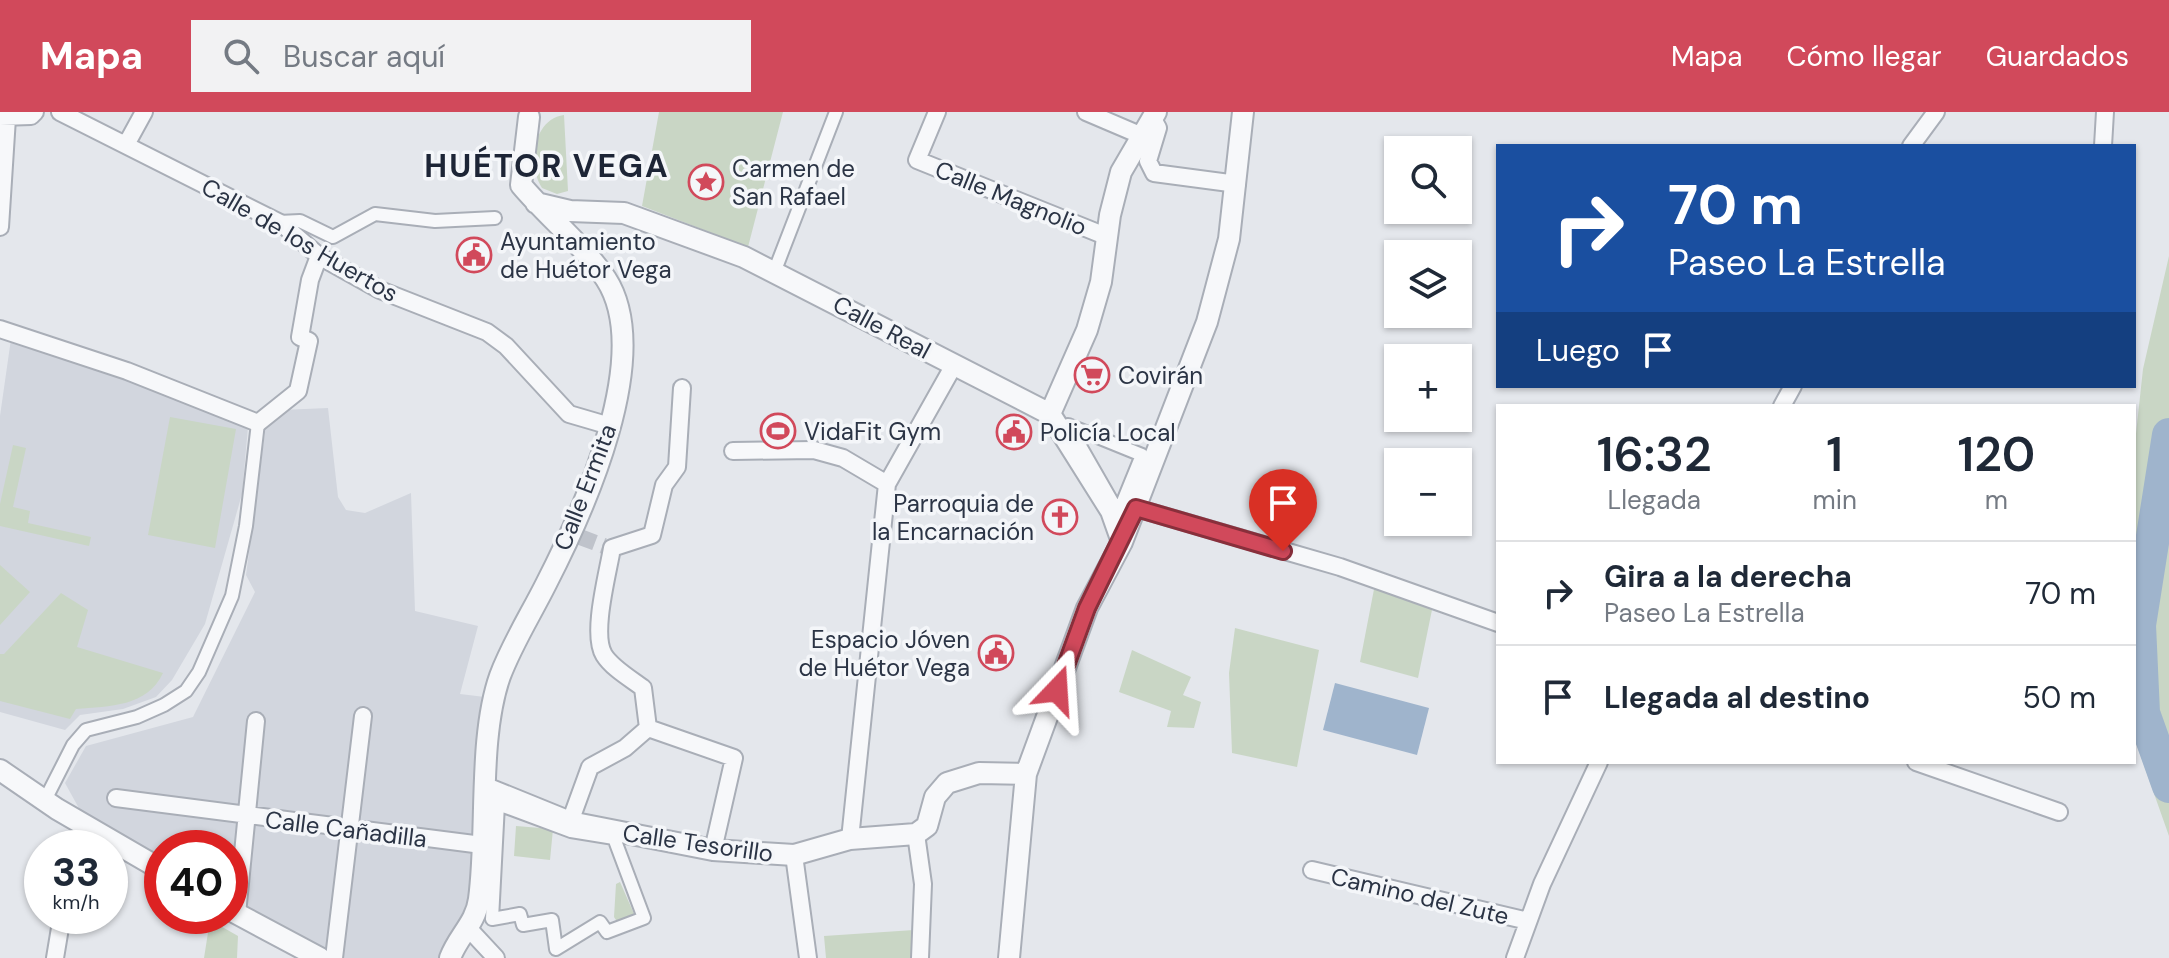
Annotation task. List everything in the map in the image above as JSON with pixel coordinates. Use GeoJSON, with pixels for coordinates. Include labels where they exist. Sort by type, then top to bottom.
{"type":"FeatureCollection","features":[{"type":"Feature","properties":{"kind":"street"},"geometry":{"type":"LineString","coordinates":[[0,227],[4,117],[31,116],[35,112]]}},
{"type":"Feature","properties":{"kind":"street","name":"Calle de los Huertos"},"geometry":{"type":"LineString","coordinates":[[60,112],[279,222],[308,242],[319,256],[406,302],[487,332],[506,346],[569,414],[610,426]]}},
{"type":"Feature","properties":{"kind":"street"},"geometry":{"type":"LineString","coordinates":[[127,143],[144,112]]}},
{"type":"Feature","properties":{"kind":"street"},"geometry":{"type":"LineString","coordinates":[[775,270],[836,112]]}},
{"type":"Feature","properties":{"kind":"street","name":"Calle Magnolio"},"geometry":{"type":"LineString","coordinates":[[937,112],[917,160],[1108,237]]}},
{"type":"Feature","properties":{"kind":"street"},"geometry":{"type":"LineString","coordinates":[[1086,112],[1150,122],[1158,128],[1148,161],[1154,173],[1237,184]]}},
{"type":"Feature","properties":{"kind":"street"},"geometry":{"type":"LineString","coordinates":[[1009,958],[1026,774],[1087,608],[1122,542],[1126,507],[1207,322],[1229,239],[1243,112]]}},
{"type":"Feature","properties":{"kind":"street"},"geometry":{"type":"LineString","coordinates":[[1912,144],[1936,112]]}},
{"type":"Feature","properties":{"kind":"street"},"geometry":{"type":"LineString","coordinates":[[2103,144],[2105,112]]}},
{"type":"Feature","properties":{"kind":"street"},"geometry":{"type":"LineString","coordinates":[[533,114],[521,185],[536,203]]}},
{"type":"Feature","properties":{"kind":"street"},"geometry":{"type":"LineString","coordinates":[[1122,542],[1111,511],[1050,414],[1087,330],[1101,282],[1121,172],[1150,122]]}},
{"type":"Feature","properties":{"kind":"street","name":"Calle Real"},"geometry":{"type":"LineString","coordinates":[[536,203],[570,211],[624,213],[775,270],[1050,414]]}},
{"type":"Feature","properties":{"kind":"street","name":"Calle Ermita"},"geometry":{"type":"LineString","coordinates":[[450,958],[469,929],[479,898],[482,845],[492,796],[500,677],[575,535],[610,426],[623,356],[619,305],[606,279],[536,203]]}},
{"type":"Feature","properties":{"kind":"street"},"geometry":{"type":"LineString","coordinates":[[562,231],[562,221],[570,211]]}},
{"type":"Feature","properties":{"kind":"street"},"geometry":{"type":"LineString","coordinates":[[279,222],[300,221],[333,237],[375,214],[435,221],[495,218]]}},
{"type":"Feature","properties":{"kind":"street"},"geometry":{"type":"LineString","coordinates":[[45,800],[73,745],[86,730],[137,717],[164,705],[186,691],[199,672],[232,596],[246,526],[258,423],[298,391],[309,341],[300,337],[310,280],[319,256]]}},
{"type":"Feature","properties":{"kind":"street"},"geometry":{"type":"LineString","coordinates":[[0,329],[127,371],[258,423]]}},
{"type":"Feature","properties":{"kind":"street"},"geometry":{"type":"LineString","coordinates":[[850,839],[887,484],[954,365]]}},
{"type":"Feature","properties":{"kind":"street"},"geometry":{"type":"LineString","coordinates":[[648,728],[643,688],[605,657],[600,645],[608,547],[652,535],[664,485],[677,467],[682,388]]}},
{"type":"Feature","properties":{"kind":"street"},"geometry":{"type":"LineString","coordinates":[[1126,507],[1120,509],[1124,504],[1142,455],[1068,425],[1100,481],[1126,507],[1340,567],[1496,622]]}},
{"type":"Feature","properties":{"kind":"street"},"geometry":{"type":"LineString","coordinates":[[733,451],[814,450],[843,458],[887,484]]}},
{"type":"Feature","properties":{"kind":"street"},"geometry":{"type":"LineString","coordinates":[[334,958],[363,716]]}},
{"type":"Feature","properties":{"kind":"street"},"geometry":{"type":"LineString","coordinates":[[244,830],[256,721]]}},
{"type":"Feature","properties":{"kind":"street"},"geometry":{"type":"LineString","coordinates":[[570,822],[590,767],[625,748],[648,728]]}},
{"type":"Feature","properties":{"kind":"street"},"geometry":{"type":"LineString","coordinates":[[648,728],[734,758],[713,850]]}},
{"type":"Feature","properties":{"kind":"street","name":"Camino del Zute"},"geometry":{"type":"LineString","coordinates":[[1515,958],[1568,825],[1598,764]]}},
{"type":"Feature","properties":{"kind":"street"},"geometry":{"type":"LineString","coordinates":[[1922,764],[2059,812]]}},
{"type":"Feature","properties":{"kind":"street"},"geometry":{"type":"LineString","coordinates":[[0,770],[144,859]]}},
{"type":"Feature","properties":{"kind":"street"},"geometry":{"type":"LineString","coordinates":[[920,958],[923,884],[916,834],[927,826],[935,797],[947,783],[979,773],[1026,774]]}},
{"type":"Feature","properties":{"kind":"street"},"geometry":{"type":"LineString","coordinates":[[492,796],[571,831],[614,838],[644,918],[607,932],[600,922],[556,949],[552,920],[523,925],[520,914],[492,919],[492,796]]}},
{"type":"Feature","properties":{"kind":"street","name":"Calle Tesorillo"},"geometry":{"type":"LineString","coordinates":[[492,796],[570,822],[713,850],[794,855],[850,839],[916,834]]}},
{"type":"Feature","properties":{"kind":"street","name":"Calle Cañadilla"},"geometry":{"type":"LineString","coordinates":[[116,798],[482,845]]}},
{"type":"Feature","properties":{"kind":"street"},"geometry":{"type":"LineString","coordinates":[[83,830],[85,825]]}},
{"type":"Feature","properties":{"kind":"street"},"geometry":{"type":"LineString","coordinates":[[794,855],[808,958]]}},
{"type":"Feature","properties":{"kind":"street","name":"Camino del Zute"},"geometry":{"type":"LineString","coordinates":[[1312,870],[1528,921]]}},
{"type":"Feature","properties":{"kind":"street"},"geometry":{"type":"LineString","coordinates":[[248,919],[320,958]]}},
{"type":"Feature","properties":{"kind":"street"},"geometry":{"type":"LineString","coordinates":[[469,929],[496,958]]}},
{"type":"Feature","properties":{"kind":"street"},"geometry":{"type":"LineString","coordinates":[[55,958],[59,934]]}},
{"type":"Feature","properties":{"kind":"shaded area"},"geometry":{"type":"Polygon","coordinates":[[[11,339],[100,368],[248,427],[242,494],[205,624],[172,680],[156,697],[123,709],[80,715],[65,730],[0,712],[0,416],[11,339]]]}},
{"type":"Feature","properties":{"kind":"shaded area"},"geometry":{"type":"Polygon","coordinates":[[[328,408],[338,497],[346,510],[365,513],[411,493],[415,611],[478,626],[460,694],[485,697],[472,914],[440,958],[343,958],[248,907],[248,830],[144,830],[144,849],[128,839],[128,830],[112,830],[81,812],[65,783],[86,746],[193,717],[255,592],[246,575],[266,425],[281,410],[328,408]]]}},
{"type":"Feature","properties":{"kind":"green space","name":"Carmen de San Rafael"},"geometry":{"type":"Polygon","coordinates":[[[659,112],[783,112],[748,247],[642,206],[659,112]]]}},
{"type":"Feature","properties":{"kind":"green space"},"geometry":{"type":"Polygon","coordinates":[[[564,115],[568,191],[557,194],[542,188],[537,178],[534,156],[539,134],[545,125],[564,115]]]}},
{"type":"Feature","properties":{"kind":"green space"},"geometry":{"type":"Polygon","coordinates":[[[2169,256],[2169,836],[2136,743],[2136,434],[2143,369],[2169,256]]]}},
{"type":"Feature","properties":{"kind":"green space"},"geometry":{"type":"Polygon","coordinates":[[[170,417],[236,429],[215,548],[148,535],[170,417]]]}},
{"type":"Feature","properties":{"kind":"green space"},"geometry":{"type":"Polygon","coordinates":[[[13,445],[26,448],[13,507],[30,511],[28,523],[91,537],[89,546],[0,526],[0,504],[13,445]]]}},
{"type":"Feature","properties":{"kind":"green space"},"geometry":{"type":"Polygon","coordinates":[[[0,565],[30,592],[0,625],[0,565]]]}},
{"type":"Feature","properties":{"kind":"green space"},"geometry":{"type":"Polygon","coordinates":[[[1375,584],[1433,605],[1418,678],[1360,662],[1375,584]]]}},
{"type":"Feature","properties":{"kind":"green space"},"geometry":{"type":"Polygon","coordinates":[[[61,593],[88,610],[77,647],[163,673],[147,693],[126,703],[76,709],[70,719],[0,701],[0,654],[4,654],[61,593]]]}},
{"type":"Feature","properties":{"kind":"green space"},"geometry":{"type":"Polygon","coordinates":[[[1235,628],[1319,650],[1297,767],[1232,753],[1229,673],[1235,628]]]}},
{"type":"Feature","properties":{"kind":"green space"},"geometry":{"type":"Polygon","coordinates":[[[1132,650],[1191,677],[1183,695],[1201,702],[1194,728],[1167,727],[1171,711],[1119,692],[1132,650]]]}},
{"type":"Feature","properties":{"kind":"green space"},"geometry":{"type":"Polygon","coordinates":[[[516,826],[553,829],[550,860],[514,856],[516,826]]]}},
{"type":"Feature","properties":{"kind":"green space"},"geometry":{"type":"Polygon","coordinates":[[[620,882],[635,916],[618,923],[614,917],[616,884],[620,882]]]}},
{"type":"Feature","properties":{"kind":"green space"},"geometry":{"type":"Polygon","coordinates":[[[914,930],[914,958],[826,958],[824,936],[914,930]]]}},
{"type":"Feature","properties":{"kind":"green space"},"geometry":{"type":"Polygon","coordinates":[[[208,934],[238,936],[237,958],[204,958],[208,934]]]}},
{"type":"Feature","properties":{"kind":"water"},"geometry":{"type":"Polygon","coordinates":[[[1335,683],[1429,708],[1417,755],[1323,730],[1335,683]]]}},
{"type":"Feature","properties":{"kind":"waterway"},"geometry":{"type":"LineString","coordinates":[[2169,435],[2139,625],[2143,713],[2169,786]]}},
{"type":"Feature","properties":{"kind":"tunnel"},"geometry":{"type":"LineString","coordinates":[[580,537],[604,546]]}},
{"type":"Feature","properties":{"kind":"place","name":"Carmen de San Rafael"},"geometry":{"type":"Point","coordinates":[706,182]}},
{"type":"Feature","properties":{"kind":"place","name":"Ayuntamiento de Huétor Vega"},"geometry":{"type":"Point","coordinates":[474,255]}},
{"type":"Feature","properties":{"kind":"place","name":"Covirán"},"geometry":{"type":"Point","coordinates":[1092,375]}},
{"type":"Feature","properties":{"kind":"place","name":"VidaFit Gym"},"geometry":{"type":"Point","coordinates":[778,431]}},
{"type":"Feature","properties":{"kind":"place","name":"Policía Local"},"geometry":{"type":"Point","coordinates":[1014,432]}},
{"type":"Feature","properties":{"kind":"place","name":"Parroquia de la Encarnación"},"geometry":{"type":"Point","coordinates":[1060,517]}},
{"type":"Feature","properties":{"kind":"place","name":"Espacio Jóven de Huétor Vega"},"geometry":{"type":"Point","coordinates":[996,653]}},
{"type":"Feature","properties":{"kind":"district","name":"HUÉTOR VEGA"},"geometry":{"type":"Point","coordinates":[547,166]}},
{"type":"Feature","properties":{"kind":"route"},"geometry":{"type":"LineString","coordinates":[[1057,690],[1087,608],[1136,508],[1283,551]]}}]}
